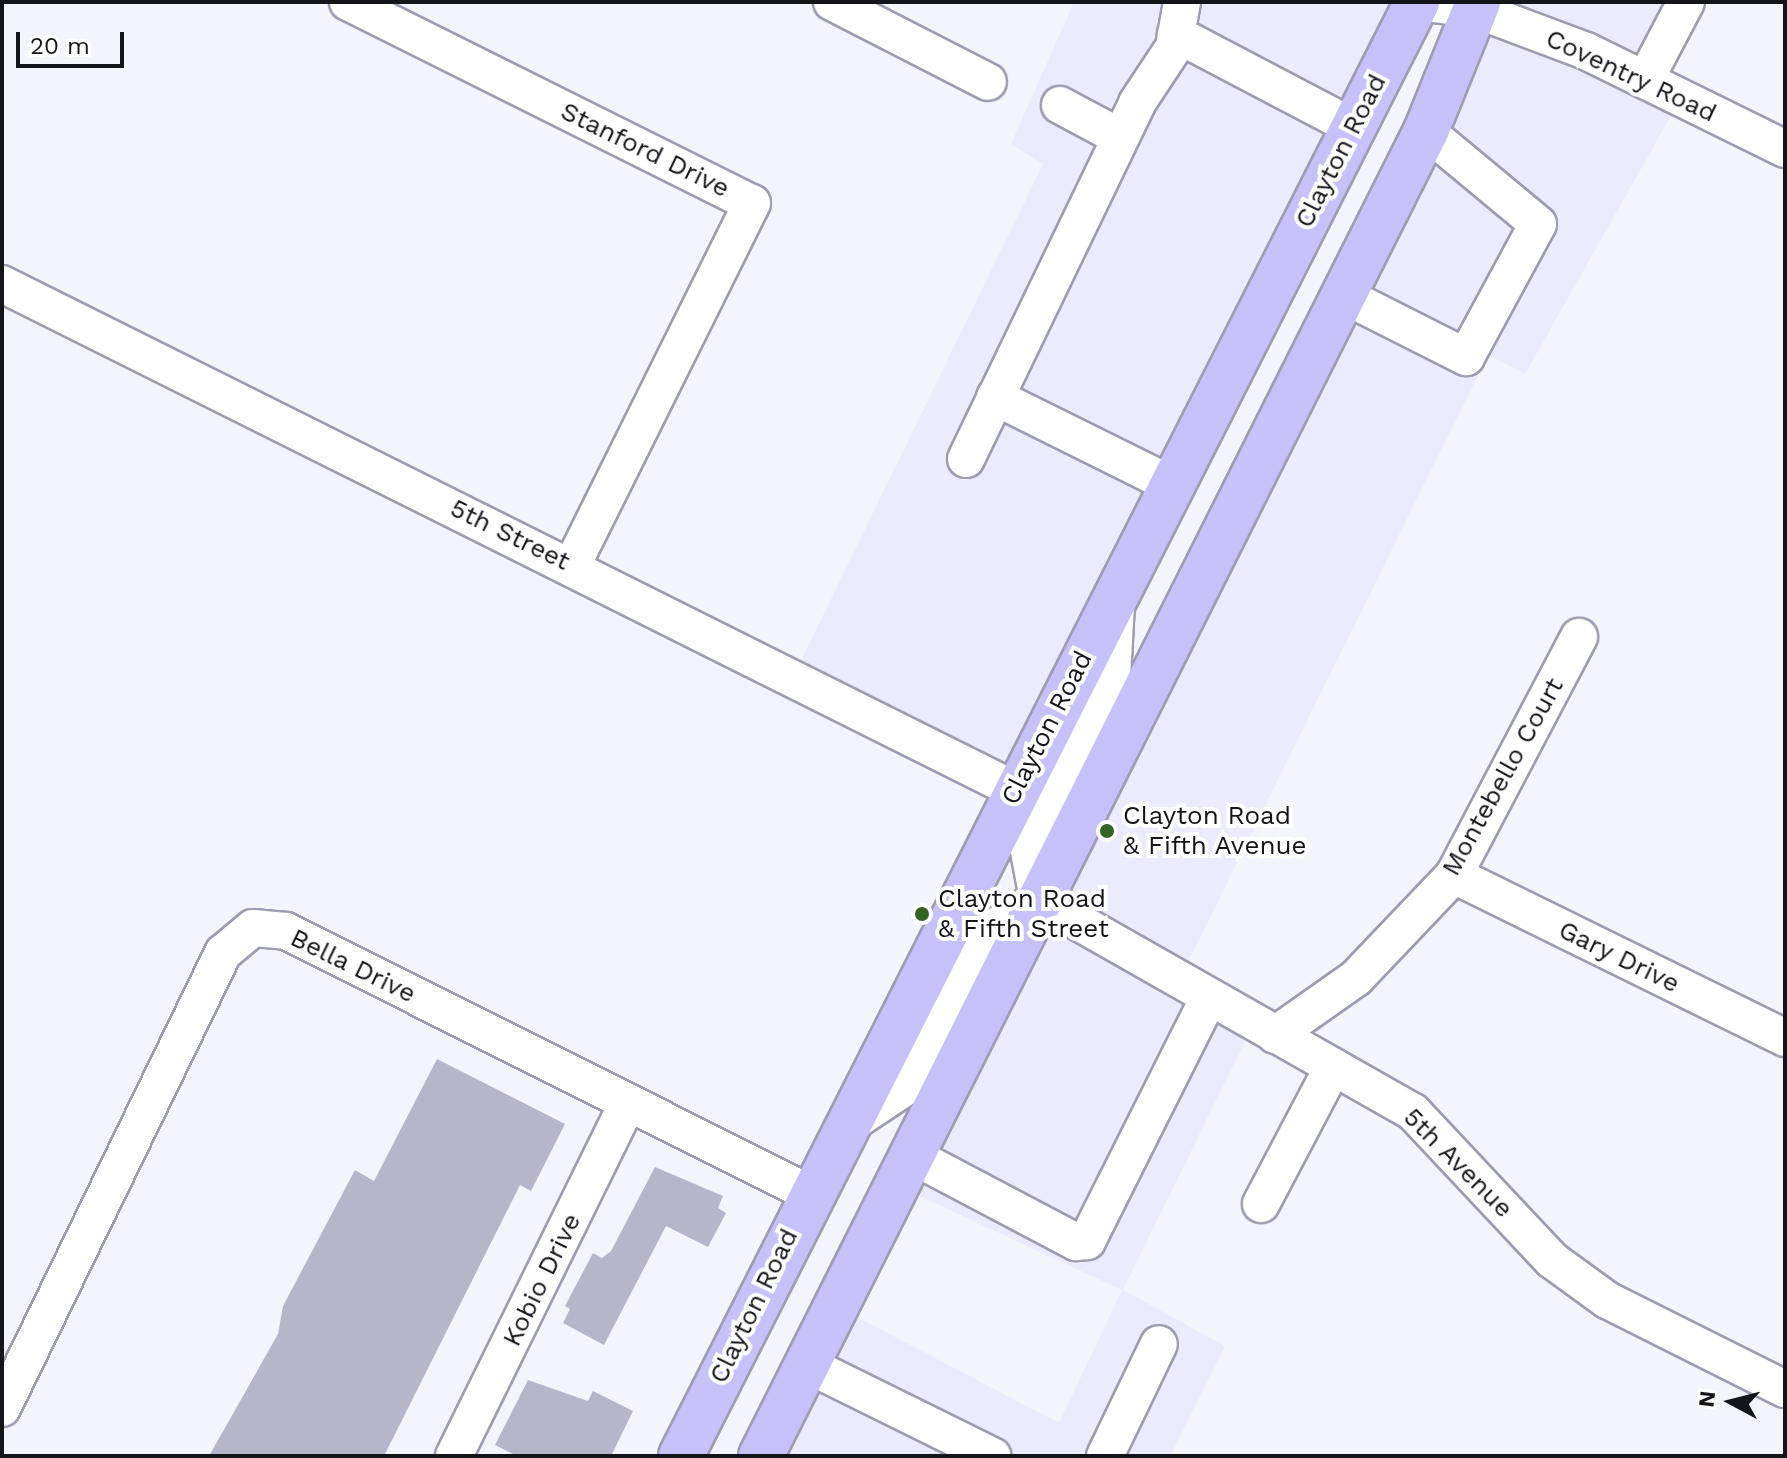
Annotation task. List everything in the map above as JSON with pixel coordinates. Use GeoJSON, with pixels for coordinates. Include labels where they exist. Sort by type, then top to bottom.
{"type":"FeatureCollection","features":[{"type":"Feature","properties":{"kind":"main road","name":"Clayton Road"},"geometry":{"type":"LineString","coordinates":[[681,1456],[809,1193],[1416,2]]}},
{"type":"Feature","properties":{"kind":"main road"},"geometry":{"type":"LineString","coordinates":[[761,1456],[1426,131],[1476,6]]}},
{"type":"Feature","properties":{"kind":"street","name":"Stanford Drive"},"geometry":{"type":"LineString","coordinates":[[348,2],[752,203],[572,565]]}},
{"type":"Feature","properties":{"kind":"street"},"geometry":{"type":"LineString","coordinates":[[832,2],[988,82]]}},
{"type":"Feature","properties":{"kind":"street","name":"Coventry Road"},"geometry":{"type":"LineString","coordinates":[[1416,2],[1476,6],[1645,80],[1785,149]]}},
{"type":"Feature","properties":{"kind":"street"},"geometry":{"type":"LineString","coordinates":[[1645,80],[1686,2]]}},
{"type":"Feature","properties":{"kind":"street"},"geometry":{"type":"LineString","coordinates":[[966,459],[1179,18],[1353,127]]}},
{"type":"Feature","properties":{"kind":"street"},"geometry":{"type":"LineString","coordinates":[[1060,105],[1120,137]]}},
{"type":"Feature","properties":{"kind":"street"},"geometry":{"type":"LineString","coordinates":[[1343,295],[1466,357],[1538,224],[1426,131]]}},
{"type":"Feature","properties":{"kind":"street","name":"5th Street"},"geometry":{"type":"LineString","coordinates":[[2,284],[572,565],[1015,790]]}},
{"type":"Feature","properties":{"kind":"street"},"geometry":{"type":"LineString","coordinates":[[995,397],[1170,484]]}},
{"type":"Feature","properties":{"kind":"street"},"geometry":{"type":"LineString","coordinates":[[844,1128],[904,1088],[986,933],[1038,899],[1027,841],[1112,678],[1117,591]]}},
{"type":"Feature","properties":{"kind":"street","name":"Montebello Court"},"geometry":{"type":"LineString","coordinates":[[1275,1035],[1356,978],[1454,875],[1579,637]]}},
{"type":"Feature","properties":{"kind":"street","name":"Gary Drive"},"geometry":{"type":"LineString","coordinates":[[1454,875],[1785,1038]]}},
{"type":"Feature","properties":{"kind":"street","name":"5th Avenue"},"geometry":{"type":"LineString","coordinates":[[1038,899],[1413,1112],[1552,1260],[1596,1292],[1785,1389]]}},
{"type":"Feature","properties":{"kind":"street","name":"Bella Drive"},"geometry":{"type":"LineString","coordinates":[[2,1408],[223,953],[253,928],[286,931],[809,1193]]}},
{"type":"Feature","properties":{"kind":"street"},"geometry":{"type":"LineString","coordinates":[[911,1155],[1076,1242],[1087,1241],[1209,997]]}},
{"type":"Feature","properties":{"kind":"street"},"geometry":{"type":"LineString","coordinates":[[1261,1204],[1333,1067]]}},
{"type":"Feature","properties":{"kind":"street","name":"Kobio Drive"},"geometry":{"type":"LineString","coordinates":[[454,1456],[628,1103]]}},
{"type":"Feature","properties":{"kind":"street"},"geometry":{"type":"LineString","coordinates":[[1105,1456],[1159,1344]]}},
{"type":"Feature","properties":{"kind":"street"},"geometry":{"type":"LineString","coordinates":[[806,1364],[992,1456]]}},
{"type":"Feature","properties":{"kind":"shaded area"},"geometry":{"type":"Polygon","coordinates":[[[1074,2],[1417,2],[1015,790],[793,677],[1043,164],[1011,144],[1074,2]]]}},
{"type":"Feature","properties":{"kind":"shaded area"},"geometry":{"type":"Polygon","coordinates":[[[1478,2],[1708,2],[1661,87],[1681,98],[1525,374],[1488,355],[1179,980],[1254,1023],[1123,1290],[1225,1346],[1170,1456],[761,1456],[836,1306],[1059,1423],[1122,1290],[896,1185],[1478,2]]]}},
{"type":"Feature","properties":{"kind":"building"},"geometry":{"type":"Polygon","coordinates":[[[437,1059],[565,1124],[531,1191],[520,1185],[384,1456],[209,1456],[278,1334],[283,1306],[355,1170],[374,1181],[437,1059]]]}},
{"type":"Feature","properties":{"kind":"building"},"geometry":{"type":"Polygon","coordinates":[[[655,1167],[723,1196],[718,1208],[726,1213],[708,1247],[666,1226],[604,1345],[563,1323],[570,1309],[565,1306],[593,1253],[602,1258],[611,1251],[655,1167]]]}},
{"type":"Feature","properties":{"kind":"building"},"geometry":{"type":"Polygon","coordinates":[[[528,1380],[588,1401],[593,1391],[633,1411],[611,1456],[517,1456],[495,1445],[528,1380]]]}},
{"type":"Feature","properties":{"kind":"place","name":"Clayton Road & Fifth Avenue"},"geometry":{"type":"Point","coordinates":[1107,831]}},
{"type":"Feature","properties":{"kind":"place","name":"Clayton Road & Fifth Street"},"geometry":{"type":"Point","coordinates":[922,914]}}]}
